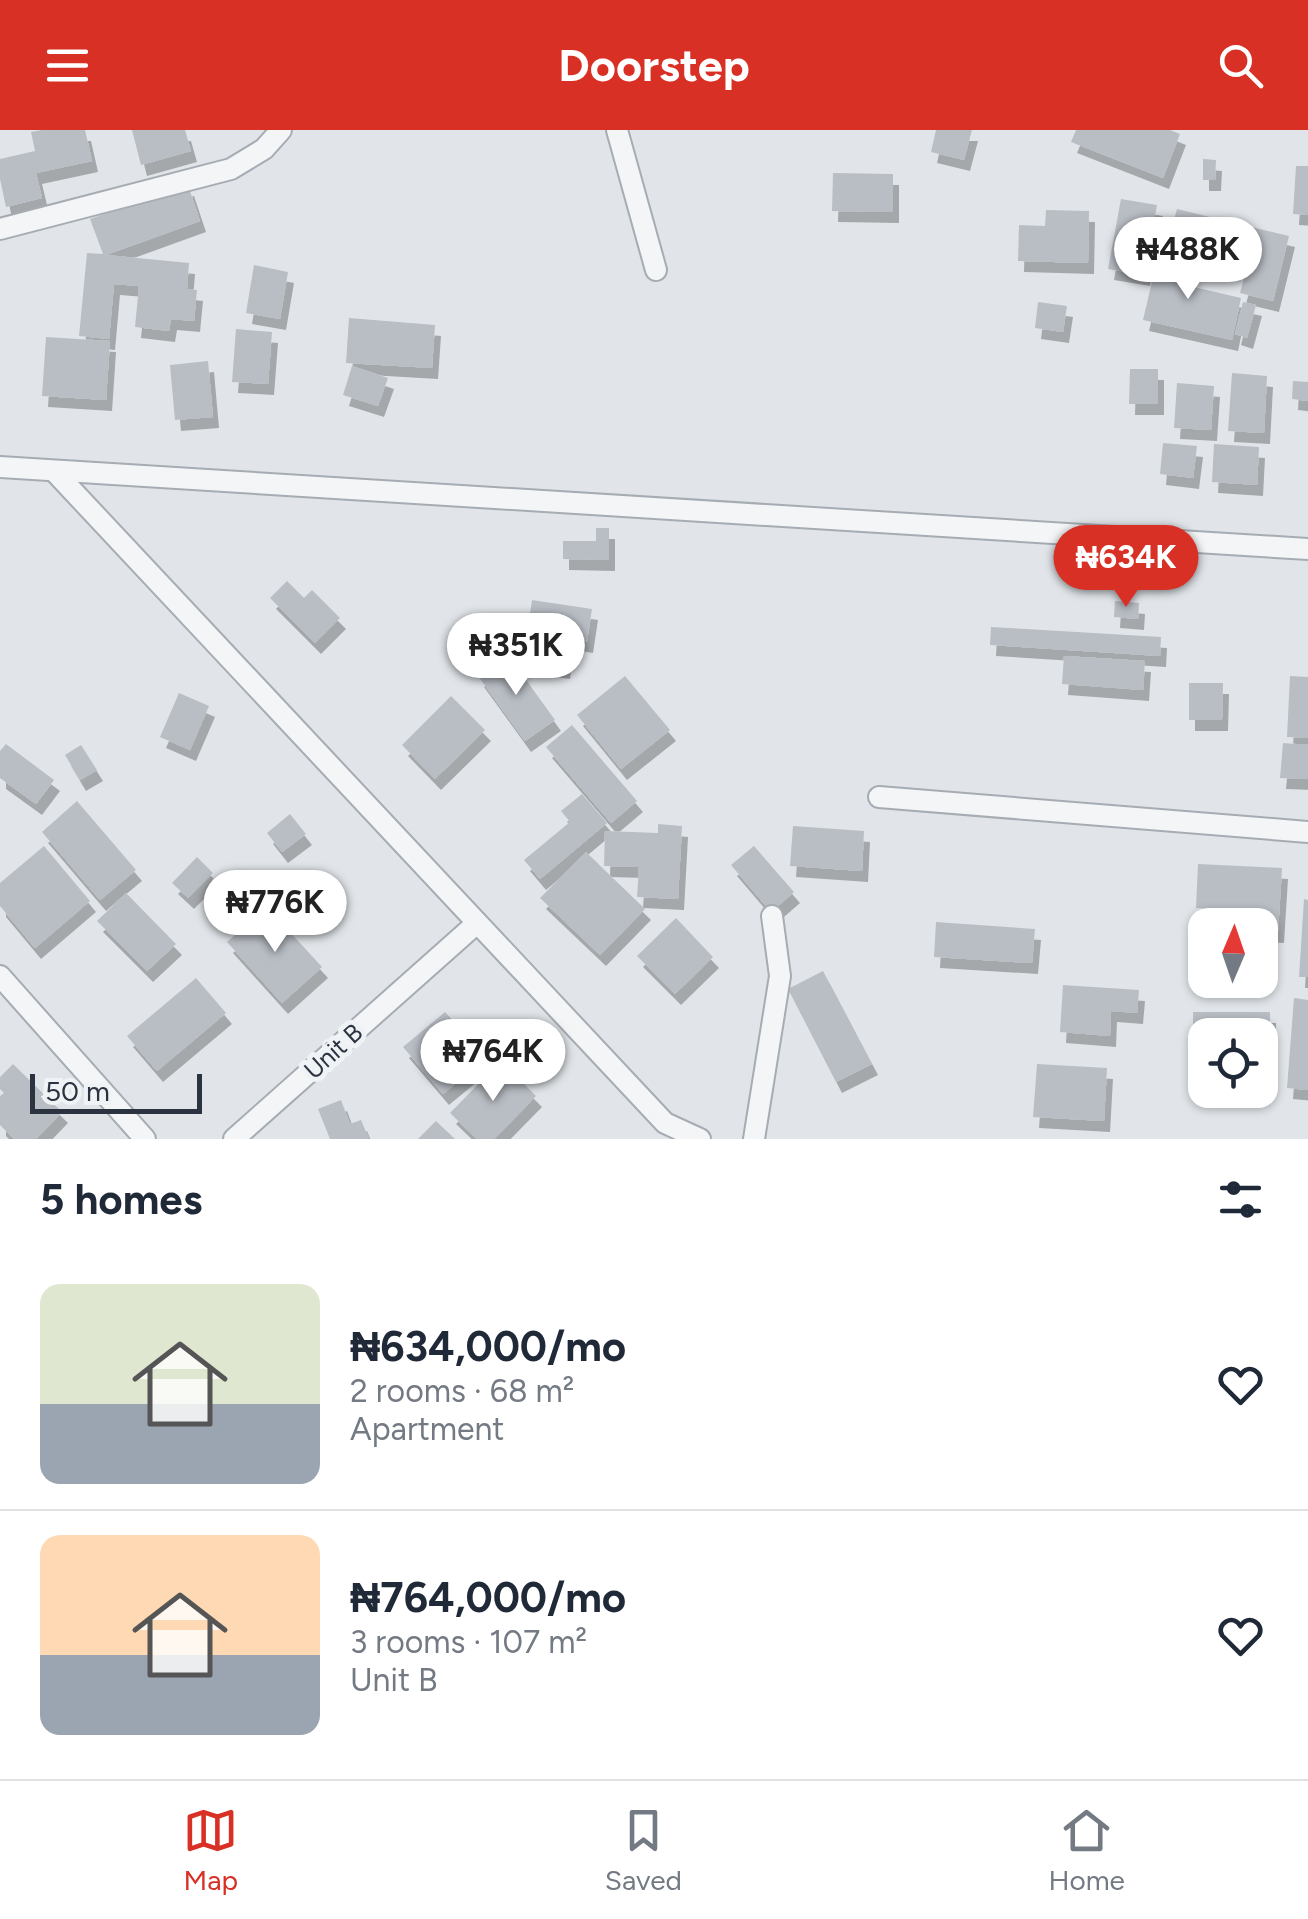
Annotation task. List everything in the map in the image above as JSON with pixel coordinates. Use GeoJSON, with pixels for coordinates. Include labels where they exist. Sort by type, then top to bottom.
{"type":"FeatureCollection","features":[{"type":"Feature","properties":{"kind":"street"},"geometry":{"type":"LineString","coordinates":[[0,229],[231,168],[264,149],[282,130]]}},
{"type":"Feature","properties":{"kind":"street"},"geometry":{"type":"LineString","coordinates":[[617,130],[656,270]]}},
{"type":"Feature","properties":{"kind":"street"},"geometry":{"type":"LineString","coordinates":[[0,467],[1308,549]]}},
{"type":"Feature","properties":{"kind":"street"},"geometry":{"type":"LineString","coordinates":[[54,471],[668,1131],[700,1139]]}},
{"type":"Feature","properties":{"kind":"street"},"geometry":{"type":"LineString","coordinates":[[879,797],[1308,832]]}},
{"type":"Feature","properties":{"kind":"street"},"geometry":{"type":"LineString","coordinates":[[754,1139],[780,976],[772,916]]}},
{"type":"Feature","properties":{"kind":"street","name":"Unit B"},"geometry":{"type":"LineString","coordinates":[[234,1139],[477,923]]}},
{"type":"Feature","properties":{"kind":"street"},"geometry":{"type":"LineString","coordinates":[[0,976],[145,1139]]}},
{"type":"Feature","properties":{"kind":"building"},"geometry":{"type":"Polygon","coordinates":[[[85,130],[92,161],[36,173],[42,198],[6,207],[0,159],[35,151],[31,132],[85,130]]]}},
{"type":"Feature","properties":{"kind":"building"},"geometry":{"type":"Polygon","coordinates":[[[132,130],[185,130],[191,151],[141,165],[132,130]]]}},
{"type":"Feature","properties":{"kind":"building"},"geometry":{"type":"Polygon","coordinates":[[[936,130],[972,130],[964,160],[931,152],[936,130]]]}},
{"type":"Feature","properties":{"kind":"building"},"geometry":{"type":"Polygon","coordinates":[[[1076,130],[1170,130],[1180,134],[1163,178],[1071,142],[1076,130]]]}},
{"type":"Feature","properties":{"kind":"building"},"geometry":{"type":"Polygon","coordinates":[[[1203,159],[1216,160],[1215,180],[1203,180],[1203,159]]]}},
{"type":"Feature","properties":{"kind":"building"},"geometry":{"type":"Polygon","coordinates":[[[1296,166],[1308,166],[1308,215],[1293,214],[1296,166]]]}},
{"type":"Feature","properties":{"kind":"building"},"geometry":{"type":"Polygon","coordinates":[[[833,173],[893,174],[893,212],[832,211],[833,173]]]}},
{"type":"Feature","properties":{"kind":"building"},"geometry":{"type":"Polygon","coordinates":[[[188,185],[200,221],[106,255],[189,263],[187,289],[197,290],[194,321],[171,319],[169,331],[135,327],[139,286],[114,284],[109,339],[79,336],[87,253],[103,254],[90,219],[188,185]]]}},
{"type":"Feature","properties":{"kind":"building"},"geometry":{"type":"Polygon","coordinates":[[[1121,199],[1157,205],[1144,275],[1108,269],[1121,199]]]}},
{"type":"Feature","properties":{"kind":"building"},"geometry":{"type":"Polygon","coordinates":[[[1177,209],[1289,236],[1273,301],[1240,293],[1248,263],[1168,243],[1177,209]]]}},
{"type":"Feature","properties":{"kind":"building"},"geometry":{"type":"Polygon","coordinates":[[[1046,210],[1089,211],[1088,263],[1018,261],[1019,225],[1045,226],[1046,210]]]}},
{"type":"Feature","properties":{"kind":"building"},"geometry":{"type":"Polygon","coordinates":[[[1159,252],[1191,259],[1185,285],[1241,298],[1232,340],[1143,320],[1159,252]]]}},
{"type":"Feature","properties":{"kind":"building"},"geometry":{"type":"Polygon","coordinates":[[[254,265],[288,272],[280,319],[246,313],[254,265]]]}},
{"type":"Feature","properties":{"kind":"building"},"geometry":{"type":"Polygon","coordinates":[[[1038,302],[1067,306],[1063,332],[1035,328],[1038,302]]]}},
{"type":"Feature","properties":{"kind":"building"},"geometry":{"type":"Polygon","coordinates":[[[1243,302],[1256,305],[1247,338],[1235,334],[1243,302]]]}},
{"type":"Feature","properties":{"kind":"building"},"geometry":{"type":"Polygon","coordinates":[[[349,318],[435,325],[432,368],[346,363],[349,318]]]}},
{"type":"Feature","properties":{"kind":"building"},"geometry":{"type":"Polygon","coordinates":[[[236,329],[272,332],[268,384],[232,382],[236,329]]]}},
{"type":"Feature","properties":{"kind":"building"},"geometry":{"type":"Polygon","coordinates":[[[46,337],[110,341],[106,400],[42,396],[46,337]]]}},
{"type":"Feature","properties":{"kind":"building"},"geometry":{"type":"Polygon","coordinates":[[[208,361],[213,417],[175,420],[170,365],[208,361]]]}},
{"type":"Feature","properties":{"kind":"building"},"geometry":{"type":"Polygon","coordinates":[[[352,366],[388,378],[378,406],[343,395],[352,366]]]}},
{"type":"Feature","properties":{"kind":"building"},"geometry":{"type":"Polygon","coordinates":[[[1130,369],[1158,369],[1158,404],[1129,404],[1130,369]]]}},
{"type":"Feature","properties":{"kind":"building"},"geometry":{"type":"Polygon","coordinates":[[[1232,373],[1267,376],[1264,433],[1228,431],[1232,373]]]}},
{"type":"Feature","properties":{"kind":"building"},"geometry":{"type":"Polygon","coordinates":[[[1293,381],[1308,382],[1308,401],[1292,399],[1293,381]]]}},
{"type":"Feature","properties":{"kind":"building"},"geometry":{"type":"Polygon","coordinates":[[[1177,383],[1214,386],[1211,430],[1174,428],[1177,383]]]}},
{"type":"Feature","properties":{"kind":"building"},"geometry":{"type":"Polygon","coordinates":[[[1163,443],[1197,446],[1193,478],[1160,474],[1163,443]]]}},
{"type":"Feature","properties":{"kind":"building"},"geometry":{"type":"Polygon","coordinates":[[[1214,444],[1259,447],[1257,485],[1212,482],[1214,444]]]}},
{"type":"Feature","properties":{"kind":"building"},"geometry":{"type":"Polygon","coordinates":[[[596,528],[609,528],[609,560],[563,559],[563,541],[596,541],[596,528]]]}},
{"type":"Feature","properties":{"kind":"building"},"geometry":{"type":"Polygon","coordinates":[[[287,581],[304,598],[312,590],[340,618],[315,643],[270,598],[287,581]]]}},
{"type":"Feature","properties":{"kind":"building"},"geometry":{"type":"Polygon","coordinates":[[[532,600],[592,609],[587,642],[568,639],[564,668],[523,662],[532,600]]]}},
{"type":"Feature","properties":{"kind":"building"},"geometry":{"type":"Polygon","coordinates":[[[1115,601],[1139,603],[1138,619],[1114,617],[1115,601]]]}},
{"type":"Feature","properties":{"kind":"building"},"geometry":{"type":"Polygon","coordinates":[[[991,627],[1161,637],[1160,656],[990,645],[991,627]]]}},
{"type":"Feature","properties":{"kind":"building"},"geometry":{"type":"Polygon","coordinates":[[[508,655],[555,720],[525,741],[478,676],[508,655]]]}},
{"type":"Feature","properties":{"kind":"building"},"geometry":{"type":"Polygon","coordinates":[[[1064,656],[1145,661],[1143,690],[1062,684],[1064,656]]]}},
{"type":"Feature","properties":{"kind":"building"},"geometry":{"type":"Polygon","coordinates":[[[625,676],[670,730],[621,769],[577,715],[625,676]]]}},
{"type":"Feature","properties":{"kind":"building"},"geometry":{"type":"Polygon","coordinates":[[[1290,676],[1308,677],[1308,738],[1287,737],[1290,676]]]}},
{"type":"Feature","properties":{"kind":"building"},"geometry":{"type":"Polygon","coordinates":[[[1189,683],[1223,683],[1222,720],[1189,720],[1189,683]]]}},
{"type":"Feature","properties":{"kind":"building"},"geometry":{"type":"Polygon","coordinates":[[[179,693],[209,706],[190,750],[160,737],[179,693]]]}},
{"type":"Feature","properties":{"kind":"building"},"geometry":{"type":"Polygon","coordinates":[[[451,696],[485,730],[435,779],[402,745],[451,696]]]}},
{"type":"Feature","properties":{"kind":"building"},"geometry":{"type":"Polygon","coordinates":[[[572,725],[637,801],[611,823],[546,747],[572,725]]]}},
{"type":"Feature","properties":{"kind":"building"},"geometry":{"type":"Polygon","coordinates":[[[1283,743],[1308,745],[1308,779],[1280,778],[1283,743]]]}},
{"type":"Feature","properties":{"kind":"building"},"geometry":{"type":"Polygon","coordinates":[[[6,744],[54,780],[36,804],[0,778],[0,751],[6,744]]]}},
{"type":"Feature","properties":{"kind":"building"},"geometry":{"type":"Polygon","coordinates":[[[81,745],[97,770],[80,780],[65,755],[81,745]]]}},
{"type":"Feature","properties":{"kind":"building"},"geometry":{"type":"Polygon","coordinates":[[[582,794],[607,823],[540,879],[524,860],[570,822],[561,811],[582,794]]]}},
{"type":"Feature","properties":{"kind":"building"},"geometry":{"type":"Polygon","coordinates":[[[77,801],[136,870],[100,900],[42,832],[77,801]]]}},
{"type":"Feature","properties":{"kind":"building"},"geometry":{"type":"Polygon","coordinates":[[[290,814],[306,834],[282,852],[267,833],[290,814]]]}},
{"type":"Feature","properties":{"kind":"building"},"geometry":{"type":"Polygon","coordinates":[[[658,824],[682,826],[678,899],[637,897],[639,867],[604,866],[605,831],[658,833],[658,824]]]}},
{"type":"Feature","properties":{"kind":"building"},"geometry":{"type":"Polygon","coordinates":[[[793,826],[864,831],[862,871],[790,866],[793,826]]]}},
{"type":"Feature","properties":{"kind":"building"},"geometry":{"type":"Polygon","coordinates":[[[44,846],[90,901],[35,948],[0,906],[0,883],[44,846]]]}},
{"type":"Feature","properties":{"kind":"building"},"geometry":{"type":"Polygon","coordinates":[[[754,846],[794,892],[771,912],[731,865],[754,846]]]}},
{"type":"Feature","properties":{"kind":"building"},"geometry":{"type":"Polygon","coordinates":[[[586,852],[645,909],[600,955],[540,898],[586,852]]]}},
{"type":"Feature","properties":{"kind":"building"},"geometry":{"type":"Polygon","coordinates":[[[197,857],[213,873],[188,898],[172,883],[197,857]]]}},
{"type":"Feature","properties":{"kind":"building"},"geometry":{"type":"Polygon","coordinates":[[[1198,864],[1282,868],[1278,932],[1278,908],[1196,908],[1198,864]]]}},
{"type":"Feature","properties":{"kind":"building"},"geometry":{"type":"Polygon","coordinates":[[[126,893],[176,944],[147,971],[97,921],[126,893]]]}},
{"type":"Feature","properties":{"kind":"building"},"geometry":{"type":"Polygon","coordinates":[[[1304,899],[1308,900],[1308,977],[1299,977],[1304,899]]]}},
{"type":"Feature","properties":{"kind":"building"},"geometry":{"type":"Polygon","coordinates":[[[267,907],[322,967],[282,1003],[227,942],[267,907]]]}},
{"type":"Feature","properties":{"kind":"building"},"geometry":{"type":"Polygon","coordinates":[[[676,918],[713,957],[675,994],[637,956],[676,918]]]}},
{"type":"Feature","properties":{"kind":"building"},"geometry":{"type":"Polygon","coordinates":[[[936,922],[1035,929],[1032,963],[934,957],[936,922]]]}},
{"type":"Feature","properties":{"kind":"building"},"geometry":{"type":"Polygon","coordinates":[[[823,971],[872,1064],[836,1082],[788,989],[823,971]]]}},
{"type":"Feature","properties":{"kind":"building"},"geometry":{"type":"Polygon","coordinates":[[[196,978],[226,1013],[157,1071],[127,1036],[196,978]]]}},
{"type":"Feature","properties":{"kind":"building"},"geometry":{"type":"Polygon","coordinates":[[[1063,985],[1139,990],[1137,1013],[1111,1011],[1110,1036],[1060,1032],[1063,985]]]}},
{"type":"Feature","properties":{"kind":"building"},"geometry":{"type":"Polygon","coordinates":[[[1294,998],[1308,1000],[1308,1090],[1287,1088],[1294,998]]]}},
{"type":"Feature","properties":{"kind":"building"},"geometry":{"type":"Polygon","coordinates":[[[445,1012],[457,1025],[460,1022],[489,1056],[443,1094],[403,1047],[445,1012]]]}},
{"type":"Feature","properties":{"kind":"building"},"geometry":{"type":"Polygon","coordinates":[[[1193,1012],[1270,1012],[1270,1018],[1193,1018],[1193,1012]]]}},
{"type":"Feature","properties":{"kind":"building"},"geometry":{"type":"Polygon","coordinates":[[[501,1061],[536,1096],[494,1139],[477,1139],[450,1113],[501,1061]]]}},
{"type":"Feature","properties":{"kind":"building"},"geometry":{"type":"Polygon","coordinates":[[[13,1064],[62,1112],[36,1139],[14,1139],[0,1125],[0,1096],[4,1093],[0,1077],[13,1064]]]}},
{"type":"Feature","properties":{"kind":"building"},"geometry":{"type":"Polygon","coordinates":[[[1037,1064],[1107,1068],[1104,1121],[1033,1117],[1037,1064]]]}},
{"type":"Feature","properties":{"kind":"building"},"geometry":{"type":"Polygon","coordinates":[[[341,1100],[350,1124],[361,1120],[369,1139],[330,1139],[318,1109],[341,1100]]]}},
{"type":"Feature","properties":{"kind":"building"},"geometry":{"type":"Polygon","coordinates":[[[436,1121],[455,1139],[418,1139],[436,1121]]]}}]}
